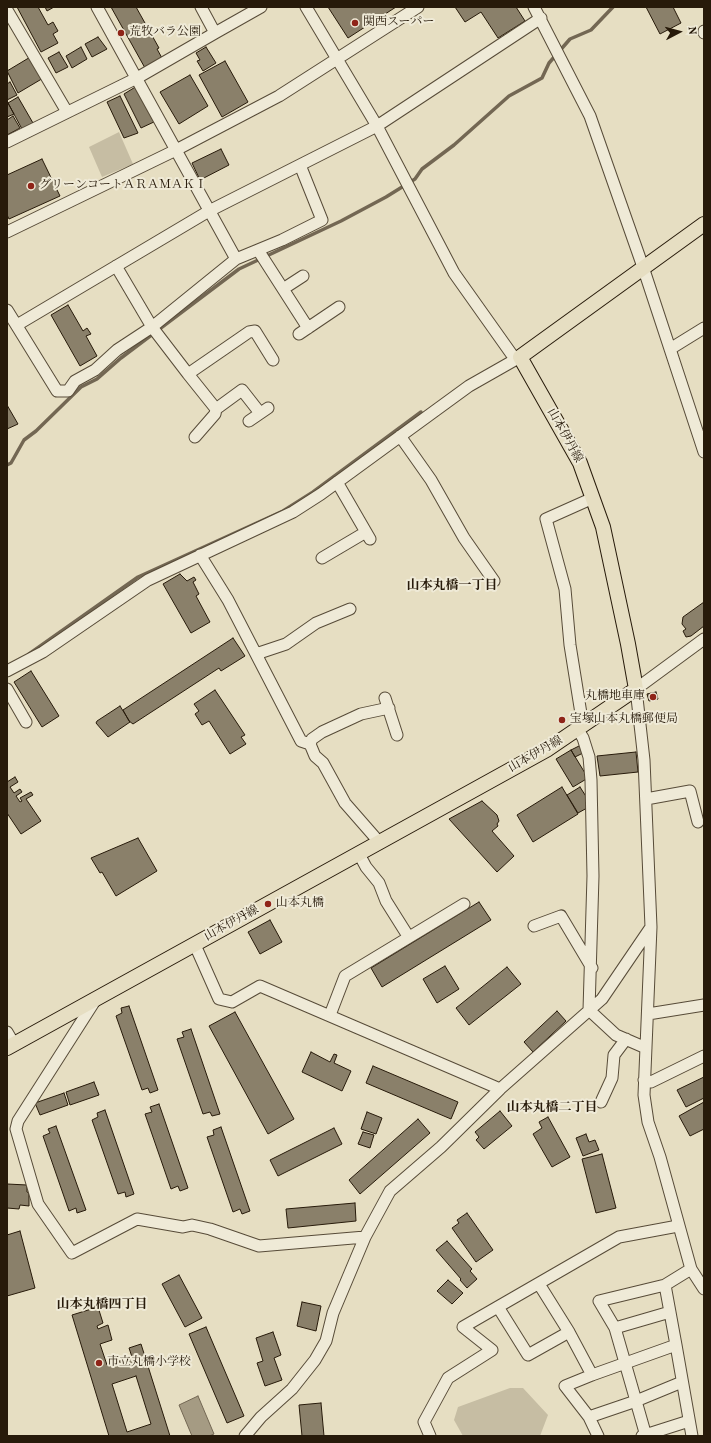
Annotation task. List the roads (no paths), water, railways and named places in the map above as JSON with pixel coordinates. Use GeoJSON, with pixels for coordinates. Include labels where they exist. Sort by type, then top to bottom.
{"type":"FeatureCollection","features":[{"type":"Feature","properties":{"kind":"main road"},"geometry":{"type":"LineString","coordinates":[[518,358],[704,224]]}},
{"type":"Feature","properties":{"kind":"main road","name":"山本伊丹線"},"geometry":{"type":"LineString","coordinates":[[10,1046],[541,753],[636,689],[606,542],[593,498],[580,463],[518,358]]}},
{"type":"Feature","properties":{"kind":"street"},"geometry":{"type":"LineString","coordinates":[[97,7],[236,259]]}},
{"type":"Feature","properties":{"kind":"street"},"geometry":{"type":"LineString","coordinates":[[201,7],[215,33]]}},
{"type":"Feature","properties":{"kind":"street"},"geometry":{"type":"LineString","coordinates":[[7,142],[137,78],[261,7]]}},
{"type":"Feature","properties":{"kind":"street"},"geometry":{"type":"LineString","coordinates":[[7,672],[43,652],[140,585],[200,555],[280,519],[302,507],[469,386],[518,358],[454,273],[377,126],[306,7]]}},
{"type":"Feature","properties":{"kind":"street"},"geometry":{"type":"LineString","coordinates":[[7,232],[176,150],[279,96],[418,7]]}},
{"type":"Feature","properties":{"kind":"street"},"geometry":{"type":"LineString","coordinates":[[534,7],[590,116],[670,349],[701,429],[704,452]]}},
{"type":"Feature","properties":{"kind":"street"},"geometry":{"type":"LineString","coordinates":[[7,10],[67,112]]}},
{"type":"Feature","properties":{"kind":"street"},"geometry":{"type":"LineString","coordinates":[[17,325],[209,211],[377,126],[541,18]]}},
{"type":"Feature","properties":{"kind":"street"},"geometry":{"type":"LineString","coordinates":[[7,310],[57,391],[68,391],[75,381],[94,370],[117,350],[152,327],[236,259],[322,220],[300,165]]}},
{"type":"Feature","properties":{"kind":"street"},"geometry":{"type":"LineString","coordinates":[[258,250],[283,289],[304,331],[339,307]]}},
{"type":"Feature","properties":{"kind":"street"},"geometry":{"type":"LineString","coordinates":[[116,266],[152,327],[216,409]]}},
{"type":"Feature","properties":{"kind":"street"},"geometry":{"type":"LineString","coordinates":[[283,289],[303,276]]}},
{"type":"Feature","properties":{"kind":"street"},"geometry":{"type":"LineString","coordinates":[[188,374],[249,332],[259,328],[273,360]]}},
{"type":"Feature","properties":{"kind":"street"},"geometry":{"type":"LineString","coordinates":[[670,349],[704,328]]}},
{"type":"Feature","properties":{"kind":"street"},"geometry":{"type":"LineString","coordinates":[[195,437],[215,414],[216,409],[242,390],[264,411],[249,421]]}},
{"type":"Feature","properties":{"kind":"street"},"geometry":{"type":"LineString","coordinates":[[400,436],[431,480],[464,538],[494,581]]}},
{"type":"Feature","properties":{"kind":"street"},"geometry":{"type":"LineString","coordinates":[[326,553],[368,536],[337,482]]}},
{"type":"Feature","properties":{"kind":"street"},"geometry":{"type":"LineString","coordinates":[[589,1010],[592,968],[593,876],[591,780],[589,757],[580,728],[565,589],[546,519],[593,498]]}},
{"type":"Feature","properties":{"kind":"street"},"geometry":{"type":"LineString","coordinates":[[200,555],[228,600],[301,741],[310,744]]}},
{"type":"Feature","properties":{"kind":"street"},"geometry":{"type":"LineString","coordinates":[[256,654],[286,644],[316,623],[350,609]]}},
{"type":"Feature","properties":{"kind":"street"},"geometry":{"type":"LineString","coordinates":[[704,639],[636,689],[643,747],[651,927],[644,1095],[648,1122],[660,1156],[691,1269],[704,1289]]}},
{"type":"Feature","properties":{"kind":"street"},"geometry":{"type":"LineString","coordinates":[[7,689],[26,722]]}},
{"type":"Feature","properties":{"kind":"street"},"geometry":{"type":"LineString","coordinates":[[380,843],[345,803],[323,763],[315,756],[310,744],[312,739],[322,732],[387,703],[397,735]]}},
{"type":"Feature","properties":{"kind":"street"},"geometry":{"type":"LineString","coordinates":[[646,799],[690,791],[698,822]]}},
{"type":"Feature","properties":{"kind":"street"},"geometry":{"type":"LineString","coordinates":[[359,854],[366,867],[379,884],[386,901],[408,936]]}},
{"type":"Feature","properties":{"kind":"street"},"geometry":{"type":"LineString","coordinates":[[330,1015],[345,976],[408,936],[464,904]]}},
{"type":"Feature","properties":{"kind":"street"},"geometry":{"type":"LineString","coordinates":[[534,926],[561,916],[592,968]]}},
{"type":"Feature","properties":{"kind":"street"},"geometry":{"type":"LineString","coordinates":[[244,1436],[261,1417],[292,1389],[315,1360],[326,1341],[333,1313],[365,1237],[390,1191],[441,1147],[500,1089],[602,999],[651,927]]}},
{"type":"Feature","properties":{"kind":"street"},"geometry":{"type":"LineString","coordinates":[[195,945],[219,999],[232,1002],[260,986],[500,1089]]}},
{"type":"Feature","properties":{"kind":"street"},"geometry":{"type":"LineString","coordinates":[[97,998],[18,1121],[16,1129],[38,1204],[72,1253],[137,1218],[183,1227],[192,1225],[210,1229],[259,1246],[365,1237]]}},
{"type":"Feature","properties":{"kind":"street"},"geometry":{"type":"LineString","coordinates":[[648,1014],[704,1005]]}},
{"type":"Feature","properties":{"kind":"street"},"geometry":{"type":"LineString","coordinates":[[589,1010],[616,1035],[646,1048]]}},
{"type":"Feature","properties":{"kind":"street"},"geometry":{"type":"LineString","coordinates":[[7,1032],[10,1046]]}},
{"type":"Feature","properties":{"kind":"street"},"geometry":{"type":"LineString","coordinates":[[601,1102],[612,1078],[614,1055],[626,1039]]}},
{"type":"Feature","properties":{"kind":"street"},"geometry":{"type":"LineString","coordinates":[[644,1080],[651,1082],[704,1056]]}},
{"type":"Feature","properties":{"kind":"street"},"geometry":{"type":"LineString","coordinates":[[430,1436],[424,1422],[448,1378],[492,1350],[463,1327],[619,1237],[678,1226]]}},
{"type":"Feature","properties":{"kind":"street"},"geometry":{"type":"LineString","coordinates":[[688,1421],[644,1436],[626,1363],[615,1328],[599,1301],[623,1289],[665,1285],[691,1269]]}},
{"type":"Feature","properties":{"kind":"street"},"geometry":{"type":"LineString","coordinates":[[539,1284],[569,1332],[592,1375]]}},
{"type":"Feature","properties":{"kind":"street"},"geometry":{"type":"LineString","coordinates":[[665,1285],[688,1421],[692,1436]]}},
{"type":"Feature","properties":{"kind":"street"},"geometry":{"type":"LineString","coordinates":[[498,1307],[528,1355],[569,1332]]}},
{"type":"Feature","properties":{"kind":"street"},"geometry":{"type":"LineString","coordinates":[[615,1328],[670,1312]]}},
{"type":"Feature","properties":{"kind":"street"},"geometry":{"type":"LineString","coordinates":[[598,1436],[589,1417],[565,1386],[676,1345]]}},
{"type":"Feature","properties":{"kind":"street"},"geometry":{"type":"LineString","coordinates":[[589,1417],[636,1401],[682,1382]]}},
{"type":"Feature","properties":{"kind":"waterway"},"geometry":{"type":"LineString","coordinates":[[7,465],[11,463],[24,440],[36,431],[81,387],[97,379],[121,358],[239,269],[341,221],[386,197],[415,179],[422,169],[454,145],[509,96],[542,78],[549,63],[570,39],[591,30],[613,7]]}},
{"type":"Feature","properties":{"kind":"waterway"},"geometry":{"type":"LineString","coordinates":[[29,654],[138,577],[283,511],[313,492],[421,412]]}},
{"type":"Feature","properties":{"kind":"place","name":"関西スーパー"},"geometry":{"type":"Point","coordinates":[355,23]}},
{"type":"Feature","properties":{"kind":"place","name":"荒牧バラ公園"},"geometry":{"type":"Point","coordinates":[121,33]}},
{"type":"Feature","properties":{"kind":"place","name":"グリーンコートＡＲＡＭＡＫＩ"},"geometry":{"type":"Point","coordinates":[31,186]}},
{"type":"Feature","properties":{"kind":"place","name":"丸橋地車庫"},"geometry":{"type":"Point","coordinates":[653,697]}},
{"type":"Feature","properties":{"kind":"place","name":"宝塚山本丸橋郵便局"},"geometry":{"type":"Point","coordinates":[562,720]}},
{"type":"Feature","properties":{"kind":"place","name":"山本丸橋"},"geometry":{"type":"Point","coordinates":[268,904]}},
{"type":"Feature","properties":{"kind":"place","name":"市立丸橋小学校"},"geometry":{"type":"Point","coordinates":[99,1363]}},
{"type":"Feature","properties":{"kind":"district","name":"山本丸橋一丁目"},"geometry":{"type":"Point","coordinates":[452,587]}},
{"type":"Feature","properties":{"kind":"district","name":"山本丸橋二丁目"},"geometry":{"type":"Point","coordinates":[552,1109]}},
{"type":"Feature","properties":{"kind":"district","name":"山本丸橋四丁目"},"geometry":{"type":"Point","coordinates":[102,1306]}}]}
